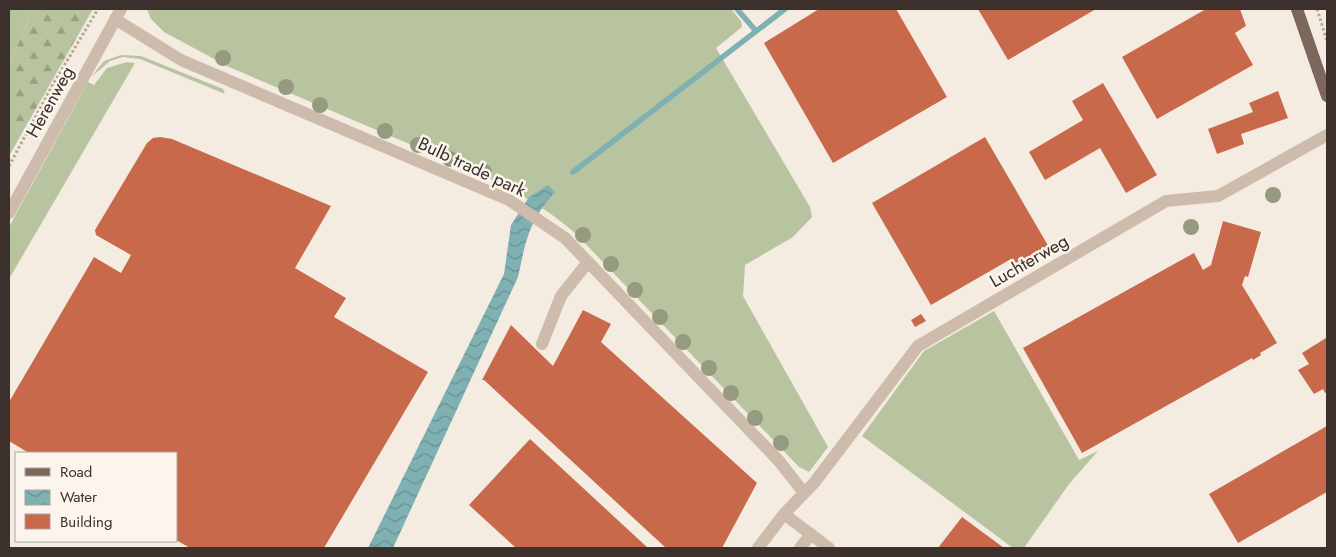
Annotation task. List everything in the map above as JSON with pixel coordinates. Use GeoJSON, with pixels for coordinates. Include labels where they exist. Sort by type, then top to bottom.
{"type":"FeatureCollection","features":[{"type":"Feature","properties":{"kind":"main road"},"geometry":{"type":"LineString","coordinates":[[1297,9],[1327,96]]}},
{"type":"Feature","properties":{"kind":"street","name":"Bulb trade park"},"geometry":{"type":"LineString","coordinates":[[118,14],[181,60],[508,200],[565,238],[779,461],[804,493]]}},
{"type":"Feature","properties":{"kind":"street","name":"Herenweg"},"geometry":{"type":"LineString","coordinates":[[9,213],[118,14]]}},
{"type":"Feature","properties":{"kind":"street","name":"Luchterweg"},"geometry":{"type":"LineString","coordinates":[[804,493],[814,483],[918,346],[1166,201],[1218,196],[1327,135]]}},
{"type":"Feature","properties":{"kind":"street"},"geometry":{"type":"LineString","coordinates":[[542,344],[561,296],[588,262]]}},
{"type":"Feature","properties":{"kind":"street"},"geometry":{"type":"LineString","coordinates":[[758,548],[784,514],[804,493]]}},
{"type":"Feature","properties":{"kind":"street"},"geometry":{"type":"LineString","coordinates":[[784,514],[829,548]]}},
{"type":"Feature","properties":{"kind":"street"},"geometry":{"type":"LineString","coordinates":[[800,548],[811,534]]}},
{"type":"Feature","properties":{"kind":"path","name":"Herenweg"},"geometry":{"type":"LineString","coordinates":[[9,166],[52,86],[98,9]]}},
{"type":"Feature","properties":{"kind":"path"},"geometry":{"type":"LineString","coordinates":[[1317,9],[1327,41]]}},
{"type":"Feature","properties":{"kind":"green space"},"geometry":{"type":"Polygon","coordinates":[[[9,9],[34,9],[9,64],[9,9]]]}},
{"type":"Feature","properties":{"kind":"green space"},"geometry":{"type":"Polygon","coordinates":[[[34,9],[93,9],[9,156],[9,64],[34,9]]]}},
{"type":"Feature","properties":{"kind":"green space"},"geometry":{"type":"Polygon","coordinates":[[[147,9],[731,9],[741,21],[742,27],[716,48],[810,207],[812,217],[793,237],[745,265],[743,296],[828,447],[809,472],[799,467],[578,236],[544,210],[482,175],[229,67],[164,32],[151,19],[147,9]]]}},
{"type":"Feature","properties":{"kind":"green space"},"geometry":{"type":"Polygon","coordinates":[[[121,55],[141,56],[223,89],[225,94],[140,59],[123,57],[110,61],[91,77],[104,61],[121,55]]]}},
{"type":"Feature","properties":{"kind":"green space"},"geometry":{"type":"Polygon","coordinates":[[[127,62],[135,63],[9,279],[9,227],[88,82],[94,85],[107,68],[127,62]]]}},
{"type":"Feature","properties":{"kind":"green space"},"geometry":{"type":"Polygon","coordinates":[[[994,311],[1079,460],[1098,451],[1069,484],[1024,548],[1013,548],[862,436],[924,351],[994,311]]]}},
{"type":"Feature","properties":{"kind":"water"},"geometry":{"type":"Polygon","coordinates":[[[548,185],[555,192],[539,212],[534,222],[526,241],[518,277],[393,548],[368,548],[504,274],[511,225],[529,197],[548,185]]]}},
{"type":"Feature","properties":{"kind":"building"},"geometry":{"type":"Polygon","coordinates":[[[819,9],[896,9],[947,97],[833,163],[764,43],[819,9]]]}},
{"type":"Feature","properties":{"kind":"building"},"geometry":{"type":"Polygon","coordinates":[[[978,9],[1096,9],[1008,60],[978,9]]]}},
{"type":"Feature","properties":{"kind":"building"},"geometry":{"type":"Polygon","coordinates":[[[1206,9],[1240,9],[1246,26],[1235,33],[1253,65],[1157,119],[1122,57],[1206,9]]]}},
{"type":"Feature","properties":{"kind":"building"},"geometry":{"type":"Polygon","coordinates":[[[1103,83],[1157,175],[1126,193],[1100,148],[1045,180],[1029,152],[1083,120],[1072,101],[1103,83]]]}},
{"type":"Feature","properties":{"kind":"building"},"geometry":{"type":"Polygon","coordinates":[[[1278,91],[1288,118],[1241,134],[1244,144],[1217,154],[1208,129],[1253,112],[1249,103],[1278,91]]]}},
{"type":"Feature","properties":{"kind":"building"},"geometry":{"type":"Polygon","coordinates":[[[985,137],[1050,249],[1016,268],[1011,259],[931,305],[872,203],[985,137]]]}},
{"type":"Feature","properties":{"kind":"building"},"geometry":{"type":"Polygon","coordinates":[[[153,138],[172,139],[331,206],[295,268],[346,298],[334,317],[428,372],[324,548],[190,548],[178,541],[178,452],[27,452],[9,441],[9,402],[94,257],[121,273],[131,255],[96,235],[95,230],[147,143],[153,138]]]}},
{"type":"Feature","properties":{"kind":"building"},"geometry":{"type":"Polygon","coordinates":[[[1223,221],[1261,232],[1248,277],[1245,276],[1242,285],[1277,343],[1260,353],[1261,355],[1253,360],[1252,358],[1082,453],[1023,348],[1194,253],[1203,270],[1211,265],[1223,221]]]}},
{"type":"Feature","properties":{"kind":"building"},"geometry":{"type":"Polygon","coordinates":[[[583,310],[611,324],[601,342],[757,483],[722,548],[666,548],[482,380],[511,325],[553,366],[583,310]]]}},
{"type":"Feature","properties":{"kind":"building"},"geometry":{"type":"Polygon","coordinates":[[[921,314],[926,321],[915,327],[911,320],[921,314]]]}},
{"type":"Feature","properties":{"kind":"building"},"geometry":{"type":"Polygon","coordinates":[[[1326,338],[1327,392],[1325,393],[1323,389],[1314,394],[1298,370],[1309,364],[1302,353],[1326,338]]]}},
{"type":"Feature","properties":{"kind":"building"},"geometry":{"type":"Polygon","coordinates":[[[1327,426],[1327,492],[1238,543],[1209,494],[1327,426]]]}},
{"type":"Feature","properties":{"kind":"building"},"geometry":{"type":"Polygon","coordinates":[[[530,439],[648,548],[516,548],[469,505],[530,439]]]}},
{"type":"Feature","properties":{"kind":"building"},"geometry":{"type":"Polygon","coordinates":[[[962,517],[1004,548],[938,548],[962,517]]]}},
{"type":"Feature","properties":{"kind":"waterway"},"geometry":{"type":"LineString","coordinates":[[737,9],[756,31]]}},
{"type":"Feature","properties":{"kind":"waterway"},"geometry":{"type":"LineString","coordinates":[[573,172],[785,9]]}}]}
